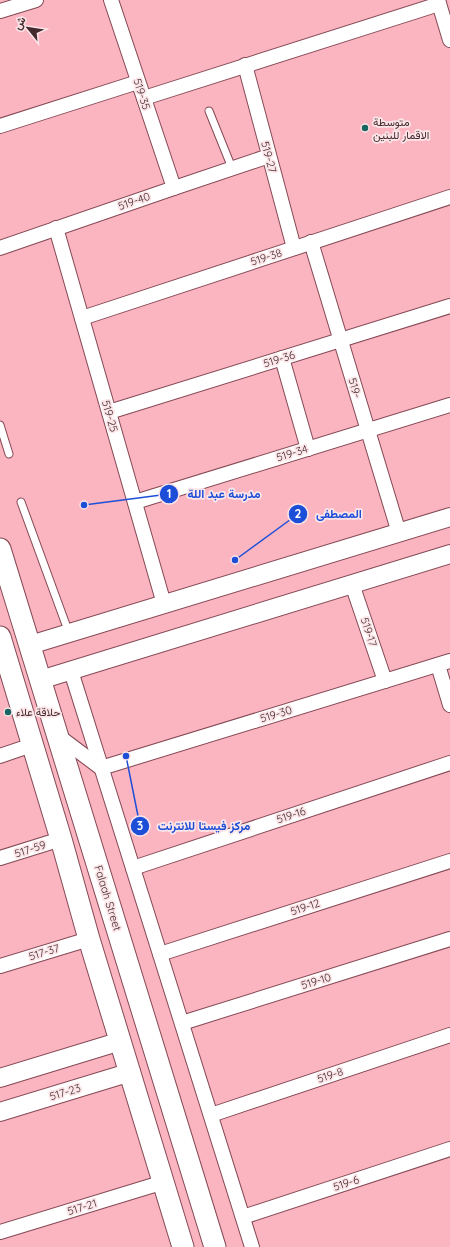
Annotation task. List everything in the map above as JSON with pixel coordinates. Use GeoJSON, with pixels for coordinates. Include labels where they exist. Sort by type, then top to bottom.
{"type":"FeatureCollection","features":[{"type":"Feature","properties":{"kind":"main road","name":"Falaah Street"},"geometry":{"type":"LineString","coordinates":[[0,549],[215,1247]]}},
{"type":"Feature","properties":{"kind":"main road"},"geometry":{"type":"LineString","coordinates":[[1,645],[61,839],[89,939],[131,1072],[183,1247]]}},
{"type":"Feature","properties":{"kind":"street"},"geometry":{"type":"LineString","coordinates":[[0,11],[36,0]]}},
{"type":"Feature","properties":{"kind":"street","name":"519-35"},"geometry":{"type":"LineString","coordinates":[[111,0],[174,188]]}},
{"type":"Feature","properties":{"kind":"street"},"geometry":{"type":"LineString","coordinates":[[144,98],[438,2],[450,40]]}},
{"type":"Feature","properties":{"kind":"street","name":"519-27"},"geometry":{"type":"LineString","coordinates":[[245,66],[294,248]]}},
{"type":"Feature","properties":{"kind":"street"},"geometry":{"type":"LineString","coordinates":[[0,126],[138,82]]}},
{"type":"Feature","properties":{"kind":"street","name":"519-40"},"geometry":{"type":"LineString","coordinates":[[0,248],[269,156]]}},
{"type":"Feature","properties":{"kind":"street","name":"519-38"},"geometry":{"type":"LineString","coordinates":[[82,318],[450,197]]}},
{"type":"Feature","properties":{"kind":"street","name":"519-25"},"geometry":{"type":"LineString","coordinates":[[56,228],[164,604]]}},
{"type":"Feature","properties":{"kind":"street","name":"519-"},"geometry":{"type":"LineString","coordinates":[[311,242],[399,533]]}},
{"type":"Feature","properties":{"kind":"street","name":"519-36"},"geometry":{"type":"LineString","coordinates":[[109,412],[450,306]]}},
{"type":"Feature","properties":{"kind":"street"},"geometry":{"type":"LineString","coordinates":[[282,358],[308,448]]}},
{"type":"Feature","properties":{"kind":"street","name":"519-34"},"geometry":{"type":"LineString","coordinates":[[135,502],[450,405]]}},
{"type":"Feature","properties":{"kind":"street"},"geometry":{"type":"LineString","coordinates":[[30,645],[450,517]]}},
{"type":"Feature","properties":{"kind":"street"},"geometry":{"type":"LineString","coordinates":[[40,680],[450,554]]}},
{"type":"Feature","properties":{"kind":"street","name":"519-17"},"geometry":{"type":"LineString","coordinates":[[352,584],[384,681]]}},
{"type":"Feature","properties":{"kind":"street"},"geometry":{"type":"LineString","coordinates":[[444,663],[450,705]]}},
{"type":"Feature","properties":{"kind":"street","name":"519-30"},"geometry":{"type":"LineString","coordinates":[[101,768],[444,663]]}},
{"type":"Feature","properties":{"kind":"street"},"geometry":{"type":"LineString","coordinates":[[71,671],[252,1247]]}},
{"type":"Feature","properties":{"kind":"street"},"geometry":{"type":"LineString","coordinates":[[57,735],[101,768]]}},
{"type":"Feature","properties":{"kind":"street"},"geometry":{"type":"LineString","coordinates":[[0,756],[32,745]]}},
{"type":"Feature","properties":{"kind":"street","name":"519-16"},"geometry":{"type":"LineString","coordinates":[[133,868],[450,763]]}},
{"type":"Feature","properties":{"kind":"street","name":"517-59"},"geometry":{"type":"LineString","coordinates":[[0,858],[61,839]]}},
{"type":"Feature","properties":{"kind":"street","name":"519-12"},"geometry":{"type":"LineString","coordinates":[[160,954],[450,860]]}},
{"type":"Feature","properties":{"kind":"street","name":"517-37"},"geometry":{"type":"LineString","coordinates":[[0,966],[89,939]]}},
{"type":"Feature","properties":{"kind":"street","name":"519-10"},"geometry":{"type":"LineString","coordinates":[[182,1023],[450,939]]}},
{"type":"Feature","properties":{"kind":"street","name":"519-8"},"geometry":{"type":"LineString","coordinates":[[211,1114],[450,1036]]}},
{"type":"Feature","properties":{"kind":"street"},"geometry":{"type":"LineString","coordinates":[[0,1078],[121,1041]]}},
{"type":"Feature","properties":{"kind":"street","name":"517-23"},"geometry":{"type":"LineString","coordinates":[[0,1112],[131,1072]]}},
{"type":"Feature","properties":{"kind":"street","name":"519-6"},"geometry":{"type":"LineString","coordinates":[[243,1217],[450,1150]]}},
{"type":"Feature","properties":{"kind":"street","name":"517-21"},"geometry":{"type":"LineString","coordinates":[[0,1232],[164,1182]]}},
{"type":"Feature","properties":{"kind":"lane"},"geometry":{"type":"LineString","coordinates":[[209,111],[232,168]]}},
{"type":"Feature","properties":{"kind":"lane"},"geometry":{"type":"LineString","coordinates":[[0,425],[9,454]]}},
{"type":"Feature","properties":{"kind":"lane"},"geometry":{"type":"LineString","coordinates":[[21,502],[69,633]]}},
{"type":"Feature","properties":{"kind":"place","name":"متوسطة الاقمار للبنين"},"geometry":{"type":"Point","coordinates":[365,128]}},
{"type":"Feature","properties":{"kind":"place","name":"مدرسة عبد اللة"},"geometry":{"type":"Point","coordinates":[84,505]}},
{"type":"Feature","properties":{"kind":"place","name":"المصطفى"},"geometry":{"type":"Point","coordinates":[235,560]}},
{"type":"Feature","properties":{"kind":"place","name":"حلاقة علاء"},"geometry":{"type":"Point","coordinates":[8,712]}},
{"type":"Feature","properties":{"kind":"place","name":"مركز فيستا للانترنت"},"geometry":{"type":"Point","coordinates":[126,756]}}]}
